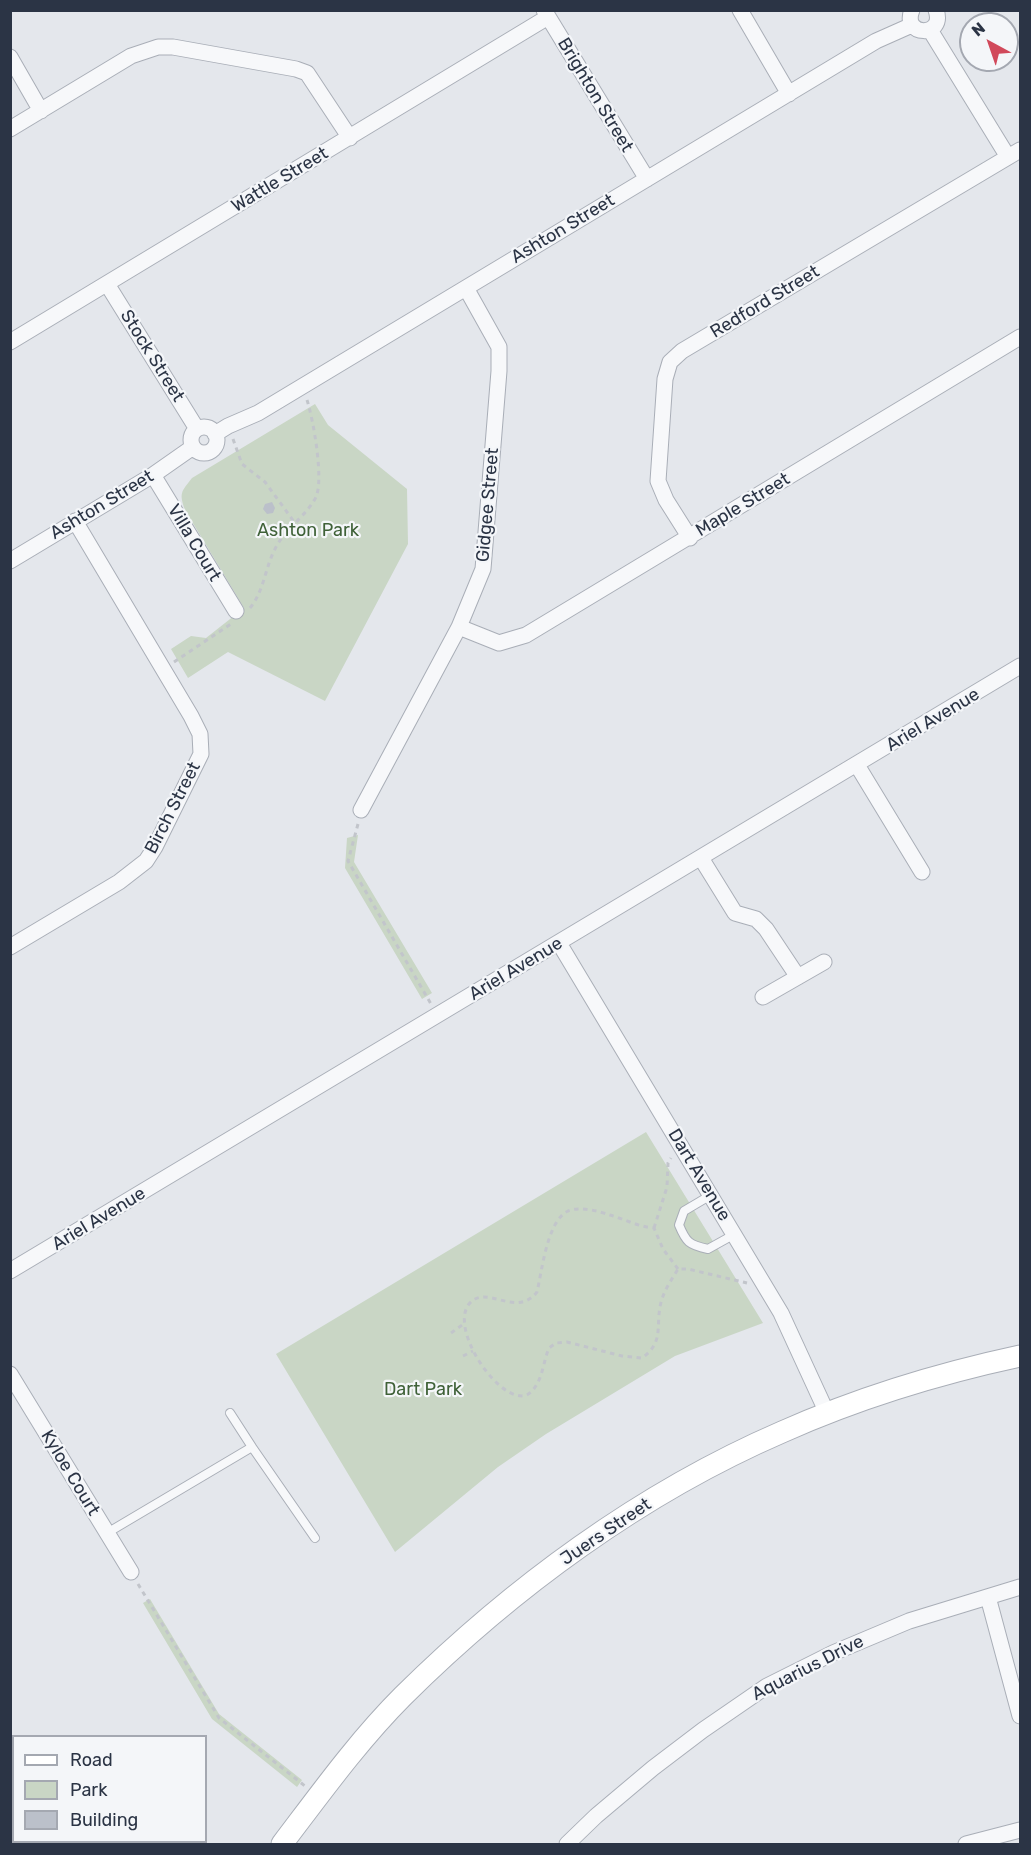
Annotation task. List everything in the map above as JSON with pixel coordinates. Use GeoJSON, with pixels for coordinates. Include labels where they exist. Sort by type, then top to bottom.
{"type":"FeatureCollection","features":[{"type":"Feature","properties":{"kind":"street"},"geometry":{"type":"LineString","coordinates":[[740,10],[789,94]]}},
{"type":"Feature","properties":{"kind":"street"},"geometry":{"type":"LineString","coordinates":[[912,18],[920,31],[930,30],[937,22],[937,11]]}},
{"type":"Feature","properties":{"kind":"street","name":"Wattle Street"},"geometry":{"type":"LineString","coordinates":[[10,342],[350,138],[546,14]]}},
{"type":"Feature","properties":{"kind":"street","name":"Brighton Street"},"geometry":{"type":"LineString","coordinates":[[546,14],[647,179]]}},
{"type":"Feature","properties":{"kind":"street","name":"Ashton Street"},"geometry":{"type":"LineString","coordinates":[[222,430],[258,413],[912,18]]}},
{"type":"Feature","properties":{"kind":"street"},"geometry":{"type":"LineString","coordinates":[[930,30],[1014,153]]}},
{"type":"Feature","properties":{"kind":"street"},"geometry":{"type":"LineString","coordinates":[[10,129],[131,56],[158,46],[173,46],[307,73],[350,138]]}},
{"type":"Feature","properties":{"kind":"street"},"geometry":{"type":"LineString","coordinates":[[10,57],[41,111]]}},
{"type":"Feature","properties":{"kind":"street","name":"Redford Street"},"geometry":{"type":"LineString","coordinates":[[690,538],[666,500],[658,481],[666,380],[670,362],[692,345],[1014,153]]}},
{"type":"Feature","properties":{"kind":"street","name":"Stock Street"},"geometry":{"type":"LineString","coordinates":[[107,284],[197,429]]}},
{"type":"Feature","properties":{"kind":"street","name":"Gidgee Street"},"geometry":{"type":"LineString","coordinates":[[362,810],[459,627],[483,569],[500,361],[499,347],[466,288]]}},
{"type":"Feature","properties":{"kind":"street","name":"Maple Street"},"geometry":{"type":"LineString","coordinates":[[459,627],[499,644],[526,635],[1020,337]]}},
{"type":"Feature","properties":{"kind":"street"},"geometry":{"type":"LineString","coordinates":[[197,429],[222,430],[211,451],[203,453],[193,447],[191,439],[197,429]]}},
{"type":"Feature","properties":{"kind":"street","name":"Ashton Street"},"geometry":{"type":"LineString","coordinates":[[10,561],[153,475],[193,447]]}},
{"type":"Feature","properties":{"kind":"street","name":"Villa Court"},"geometry":{"type":"LineString","coordinates":[[153,475],[238,615]]}},
{"type":"Feature","properties":{"kind":"street","name":"Birch Street"},"geometry":{"type":"LineString","coordinates":[[10,947],[132,874],[146,861],[201,754],[200,734],[75,521]]}},
{"type":"Feature","properties":{"kind":"street","name":"Ariel Avenue"},"geometry":{"type":"LineString","coordinates":[[10,1271],[1020,666]]}},
{"type":"Feature","properties":{"kind":"street"},"geometry":{"type":"LineString","coordinates":[[857,765],[922,872]]}},
{"type":"Feature","properties":{"kind":"street"},"geometry":{"type":"LineString","coordinates":[[701,858],[735,913],[756,919],[766,929],[798,977]]}},
{"type":"Feature","properties":{"kind":"street","name":"Dart Avenue"},"geometry":{"type":"LineString","coordinates":[[559,943],[781,1312],[827,1413]]}},
{"type":"Feature","properties":{"kind":"street"},"geometry":{"type":"LineString","coordinates":[[763,997],[824,962]]}},
{"type":"Feature","properties":{"kind":"street","name":"Juers Street"},"geometry":{"type":"LineString","coordinates":[[282,1845],[362,1742],[402,1697],[524,1589],[571,1554],[672,1488],[722,1460],[827,1413],[884,1394],[1020,1356]]}},
{"type":"Feature","properties":{"kind":"street","name":"Kyloe Court"},"geometry":{"type":"LineString","coordinates":[[10,1374],[130,1572]]}},
{"type":"Feature","properties":{"kind":"street","name":"Aquarius Drive"},"geometry":{"type":"LineString","coordinates":[[567,1845],[596,1816],[662,1762],[766,1686],[833,1653],[909,1621],[1020,1587]]}},
{"type":"Feature","properties":{"kind":"street"},"geometry":{"type":"LineString","coordinates":[[988,1597],[1020,1716]]}},
{"type":"Feature","properties":{"kind":"street"},"geometry":{"type":"LineString","coordinates":[[966,1845],[1020,1830]]}},
{"type":"Feature","properties":{"kind":"lane"},"geometry":{"type":"LineString","coordinates":[[711,1195],[684,1211],[679,1225],[685,1239],[694,1246],[708,1249],[735,1234]]}},
{"type":"Feature","properties":{"kind":"lane"},"geometry":{"type":"LineString","coordinates":[[230,1413],[315,1538]]}},
{"type":"Feature","properties":{"kind":"lane"},"geometry":{"type":"LineString","coordinates":[[107,1533],[252,1447]]}},
{"type":"Feature","properties":{"kind":"path"},"geometry":{"type":"LineString","coordinates":[[163,669],[256,601],[276,546],[317,497],[318,453],[314,421],[303,386]]}},
{"type":"Feature","properties":{"kind":"path"},"geometry":{"type":"LineString","coordinates":[[222,430],[242,464],[265,482],[295,523]]}},
{"type":"Feature","properties":{"kind":"path"},"geometry":{"type":"LineString","coordinates":[[362,810],[348,861],[438,1016]]}},
{"type":"Feature","properties":{"kind":"path"},"geometry":{"type":"LineString","coordinates":[[678,1269],[663,1249],[654,1228],[667,1187],[668,1163],[683,1148]]}},
{"type":"Feature","properties":{"kind":"path"},"geometry":{"type":"LineString","coordinates":[[654,1228],[643,1227],[593,1210],[570,1211],[554,1224],[537,1292],[531,1299],[511,1303],[485,1297],[475,1298],[468,1305],[465,1312],[468,1341],[483,1369],[506,1391],[522,1396],[531,1393],[537,1384],[549,1348],[556,1343],[567,1342],[622,1356],[642,1358],[651,1352],[657,1343],[658,1314],[663,1296],[678,1269]]}},
{"type":"Feature","properties":{"kind":"path"},"geometry":{"type":"LineString","coordinates":[[678,1269],[688,1269],[766,1287]]}},
{"type":"Feature","properties":{"kind":"path"},"geometry":{"type":"LineString","coordinates":[[451,1334],[465,1323]]}},
{"type":"Feature","properties":{"kind":"path"},"geometry":{"type":"LineString","coordinates":[[463,1356],[473,1351]]}},
{"type":"Feature","properties":{"kind":"path"},"geometry":{"type":"LineString","coordinates":[[130,1572],[219,1718],[305,1786]]}},
{"type":"Feature","properties":{"kind":"green space","name":"Ashton Park"},"geometry":{"type":"Polygon","coordinates":[[[315,404],[328,425],[407,489],[408,544],[325,701],[228,652],[188,678],[171,649],[191,636],[206,638],[244,608],[185,510],[182,500],[183,490],[192,478],[315,404]]]}},
{"type":"Feature","properties":{"kind":"green space"},"geometry":{"type":"Polygon","coordinates":[[[358,835],[354,862],[432,993],[422,999],[345,868],[347,838],[358,835]]]}},
{"type":"Feature","properties":{"kind":"green space","name":"Dart Park"},"geometry":{"type":"Polygon","coordinates":[[[646,1132],[763,1323],[675,1356],[546,1434],[498,1467],[395,1552],[276,1354],[646,1132]]]}},
{"type":"Feature","properties":{"kind":"green space"},"geometry":{"type":"Polygon","coordinates":[[[150,1599],[219,1714],[302,1780],[297,1787],[212,1719],[143,1603],[150,1599]]]}},
{"type":"Feature","properties":{"kind":"building"},"geometry":{"type":"Polygon","coordinates":[[[272,502],[275,508],[273,513],[267,514],[263,509],[265,504],[272,502]]]}}]}
